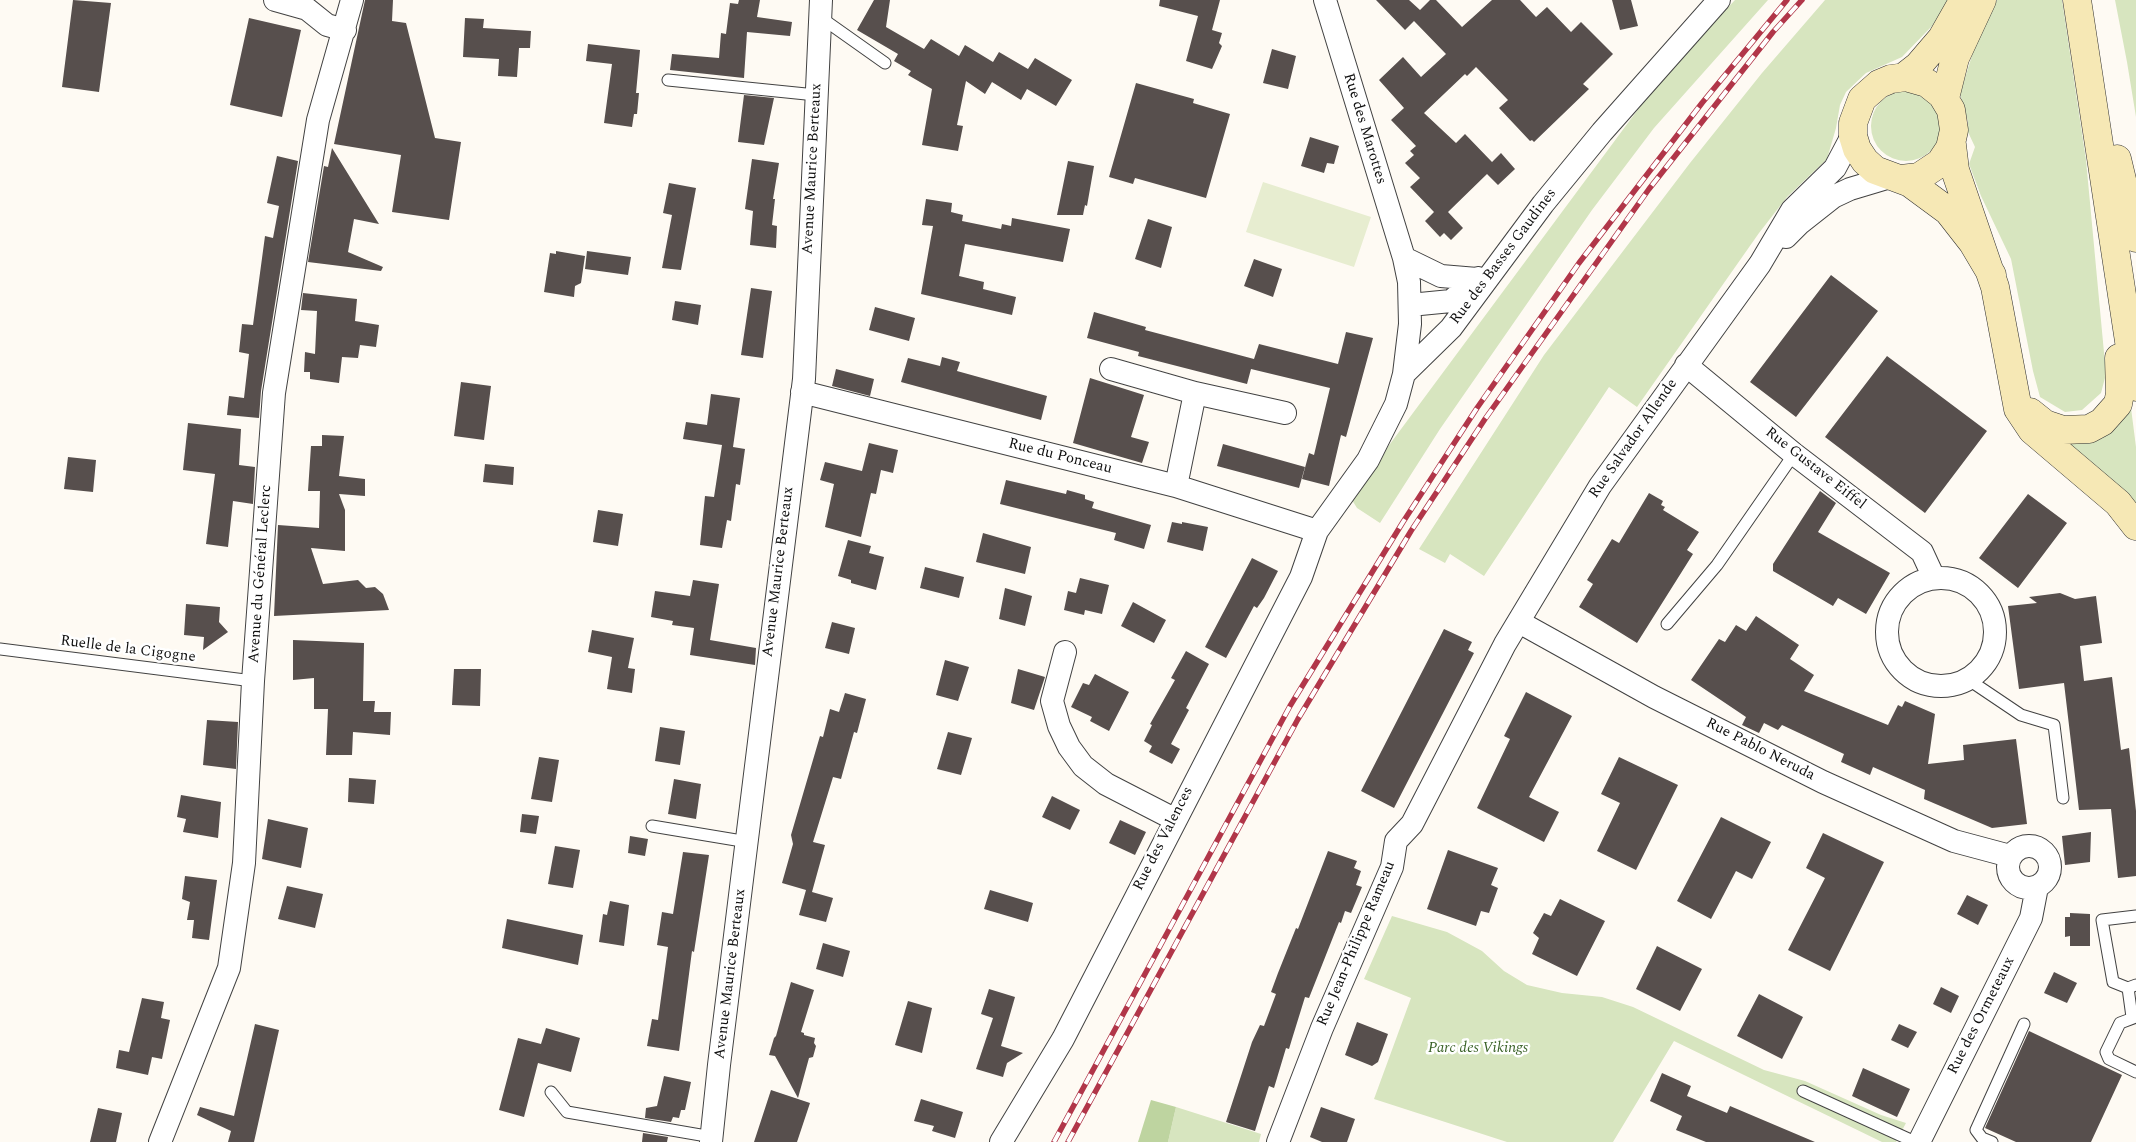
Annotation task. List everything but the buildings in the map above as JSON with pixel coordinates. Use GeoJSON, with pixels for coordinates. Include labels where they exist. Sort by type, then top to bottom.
{"type":"FeatureCollection","features":[{"type":"Feature","properties":{"kind":"main road"},"geometry":{"type":"LineString","coordinates":[[1904,77],[1918,66],[1942,38],[1963,0]]}},
{"type":"Feature","properties":{"kind":"main road"},"geometry":{"type":"LineString","coordinates":[[1945,98],[1955,58],[1982,0]]}},
{"type":"Feature","properties":{"kind":"main road"},"geometry":{"type":"LineString","coordinates":[[2077,0],[2136,387]]}},
{"type":"Feature","properties":{"kind":"main road"},"geometry":{"type":"LineString","coordinates":[[2093,0],[2136,284]]}},
{"type":"Feature","properties":{"kind":"main road"},"geometry":{"type":"LineString","coordinates":[[1992,275],[1973,243],[1948,211],[1922,190],[1875,170],[1857,150],[1853,134],[1855,113],[1865,95],[1884,81],[1904,77],[1927,83],[1945,98],[1954,120],[1952,144],[1956,170],[1992,275],[2018,409],[2032,430],[2114,500],[2136,526]]}},
{"type":"Feature","properties":{"kind":"main road"},"geometry":{"type":"LineString","coordinates":[[1895,178],[1919,177],[1935,168],[1945,158],[1952,144]]}},
{"type":"Feature","properties":{"kind":"main road"},"geometry":{"type":"LineString","coordinates":[[2118,158],[2136,238]]}},
{"type":"Feature","properties":{"kind":"main road"},"geometry":{"type":"LineString","coordinates":[[2014,388],[2023,406],[2037,419],[2063,430],[2089,429],[2106,418],[2118,404],[2120,376],[2110,224]]}},
{"type":"Feature","properties":{"kind":"street"},"geometry":{"type":"LineString","coordinates":[[275,0],[307,9],[327,25],[345,30]]}},
{"type":"Feature","properties":{"kind":"street","name":"Avenue du Général Leclerc"},"geometry":{"type":"LineString","coordinates":[[160,1142],[229,968],[244,863],[253,681],[274,393],[318,120],[352,0]]}},
{"type":"Feature","properties":{"kind":"street","name":"Rue des Marottes"},"geometry":{"type":"LineString","coordinates":[[1324,0],[1404,258],[1410,314],[1404,374]]}},
{"type":"Feature","properties":{"kind":"street","name":"Rue des Basses Gaudines"},"geometry":{"type":"LineString","coordinates":[[1404,374],[1451,328],[1476,298],[1495,266],[1602,132],[1719,0]]}},
{"type":"Feature","properties":{"kind":"street","name":"Avenue Maurice Berteaux"},"geometry":{"type":"LineString","coordinates":[[712,1140],[719,1065],[802,392],[820,8]]}},
{"type":"Feature","properties":{"kind":"street","name":"Rue Salvador Allende"},"geometry":{"type":"LineString","coordinates":[[1519,622],[1600,486],[1760,264],[1792,210],[1835,168],[1853,134]]}},
{"type":"Feature","properties":{"kind":"street","name":"Rue Salvador Allende"},"geometry":{"type":"LineString","coordinates":[[1760,264],[1800,223],[1834,197],[1850,189],[1895,178]]}},
{"type":"Feature","properties":{"kind":"street"},"geometry":{"type":"LineString","coordinates":[[1404,258],[1441,276],[1476,279]]}},
{"type":"Feature","properties":{"kind":"street"},"geometry":{"type":"LineString","coordinates":[[1410,314],[1451,301],[1476,279],[1495,266]]}},
{"type":"Feature","properties":{"kind":"street"},"geometry":{"type":"LineString","coordinates":[[1410,314],[1431,328],[1451,328]]}},
{"type":"Feature","properties":{"kind":"street","name":"Rue Gustave Eiffel"},"geometry":{"type":"LineString","coordinates":[[1686,365],[1794,454],[1922,552],[1934,578]]}},
{"type":"Feature","properties":{"kind":"street"},"geometry":{"type":"LineString","coordinates":[[1111,369],[1195,393],[1285,413]]}},
{"type":"Feature","properties":{"kind":"street"},"geometry":{"type":"LineString","coordinates":[[1317,531],[1368,460],[1396,404],[1404,374]]}},
{"type":"Feature","properties":{"kind":"street","name":"Rue du Ponceau"},"geometry":{"type":"LineString","coordinates":[[802,392],[1176,486],[1317,531]]}},
{"type":"Feature","properties":{"kind":"street"},"geometry":{"type":"LineString","coordinates":[[1176,486],[1195,393]]}},
{"type":"Feature","properties":{"kind":"street","name":"Rue des Valences"},"geometry":{"type":"LineString","coordinates":[[1001,1142],[1062,1039],[1174,819],[1301,577],[1317,531]]}},
{"type":"Feature","properties":{"kind":"street"},"geometry":{"type":"LineString","coordinates":[[1934,578],[1950,578],[1966,583],[1979,592],[1989,606],[1995,621],[1996,638],[1991,655],[1982,669],[1968,680],[1952,686],[1938,687],[1923,684],[1909,677],[1898,666],[1890,651],[1886,633],[1888,617],[1895,603],[1905,591],[1919,582],[1934,578]]}},
{"type":"Feature","properties":{"kind":"street","name":"Rue Pablo Neruda"},"geometry":{"type":"LineString","coordinates":[[1519,622],[1654,697],[1823,782],[1954,841],[2010,856]]}},
{"type":"Feature","properties":{"kind":"street","name":"Rue Jean-Philippe Rameau"},"geometry":{"type":"LineString","coordinates":[[1278,1142],[1326,1019],[1392,867],[1396,841],[1412,824],[1519,622]]}},
{"type":"Feature","properties":{"kind":"street"},"geometry":{"type":"LineString","coordinates":[[1065,652],[1052,701],[1058,726],[1069,747],[1083,766],[1106,784],[1174,819]]}},
{"type":"Feature","properties":{"kind":"street"},"geometry":{"type":"LineString","coordinates":[[2029,845],[2043,850],[2048,856],[2051,870],[2048,878],[2037,887],[2024,888],[2013,881],[2008,869],[2010,856],[2022,846],[2029,845]]}},
{"type":"Feature","properties":{"kind":"street","name":"Rue des Ormeteaux"},"geometry":{"type":"LineString","coordinates":[[1917,1142],[2031,918],[2037,887]]}},
{"type":"Feature","properties":{"kind":"lane"},"geometry":{"type":"LineString","coordinates":[[820,8],[885,62]]}},
{"type":"Feature","properties":{"kind":"lane"},"geometry":{"type":"LineString","coordinates":[[668,80],[816,95]]}},
{"type":"Feature","properties":{"kind":"lane"},"geometry":{"type":"LineString","coordinates":[[1667,624],[1717,566],[1794,454]]}},
{"type":"Feature","properties":{"kind":"lane","name":"Ruelle de la Cigogne"},"geometry":{"type":"LineString","coordinates":[[0,649],[253,681]]}},
{"type":"Feature","properties":{"kind":"lane"},"geometry":{"type":"LineString","coordinates":[[1968,680],[2020,716],[2054,725],[2063,798]]}},
{"type":"Feature","properties":{"kind":"lane"},"geometry":{"type":"LineString","coordinates":[[652,826],[748,842]]}},
{"type":"Feature","properties":{"kind":"lane"},"geometry":{"type":"LineString","coordinates":[[2136,916],[2102,920],[2113,982],[2132,986],[2134,1017],[2120,1023],[2106,1052],[2109,1059],[2136,1072]]}},
{"type":"Feature","properties":{"kind":"lane"},"geometry":{"type":"LineString","coordinates":[[1992,1142],[1982,1138],[1976,1130],[2024,1024]]}},
{"type":"Feature","properties":{"kind":"lane"},"geometry":{"type":"LineString","coordinates":[[1802,1091],[1917,1142]]}},
{"type":"Feature","properties":{"kind":"lane"},"geometry":{"type":"LineString","coordinates":[[550,1092],[568,1112],[712,1140]]}},
{"type":"Feature","properties":{"kind":"green space"},"geometry":{"type":"Polygon","coordinates":[[[1735,0],[1768,0],[1654,128],[1592,210],[1440,429],[1380,523],[1357,508],[1352,500],[1367,475],[1659,81],[1735,0]]]}},
{"type":"Feature","properties":{"kind":"green space"},"geometry":{"type":"Polygon","coordinates":[[[1825,0],[1949,0],[1932,26],[1902,57],[1866,73],[1846,92],[1840,105],[1827,159],[1787,197],[1759,233],[1637,407],[1609,387],[1484,576],[1450,554],[1445,563],[1419,549],[1544,355],[1690,163],[1762,73],[1825,0]]]}},
{"type":"Feature","properties":{"kind":"green space"},"geometry":{"type":"Polygon","coordinates":[[[1997,0],[2062,0],[2086,160],[2106,374],[2101,393],[2082,410],[2065,412],[2040,397],[2033,371],[2011,259],[1981,196],[1969,164],[1975,147],[1968,132],[1968,122],[1960,94],[1974,49],[1997,0]]]}},
{"type":"Feature","properties":{"kind":"green space"},"geometry":{"type":"Polygon","coordinates":[[[2115,0],[2136,0],[2136,117],[2127,62],[2115,0]]]}},
{"type":"Feature","properties":{"kind":"green space"},"geometry":{"type":"Polygon","coordinates":[[[1906,91],[1919,94],[1931,101],[1938,113],[1941,126],[1938,139],[1931,151],[1919,158],[1906,161],[1893,158],[1881,151],[1874,139],[1871,126],[1874,113],[1881,101],[1893,94],[1906,91]]]}},
{"type":"Feature","properties":{"kind":"green space"},"geometry":{"type":"Polygon","coordinates":[[[1263,182],[1371,217],[1354,267],[1246,232],[1263,182]]]}},
{"type":"Feature","properties":{"kind":"green space"},"geometry":{"type":"Polygon","coordinates":[[[2127,405],[2131,408],[2136,447],[2136,513],[2068,449],[2068,441],[2127,405]]]}},
{"type":"Feature","properties":{"kind":"green space","name":"Parc des Vikings"},"geometry":{"type":"Polygon","coordinates":[[[1392,916],[1447,932],[1482,951],[1504,971],[1527,985],[1562,993],[1602,997],[1633,1007],[1764,1070],[1805,1081],[1881,1115],[1906,1123],[1896,1142],[1882,1142],[1674,1041],[1613,1142],[1507,1142],[1374,1099],[1411,998],[1364,979],[1392,916]]]}},
{"type":"Feature","properties":{"kind":"green space"},"geometry":{"type":"Polygon","coordinates":[[[1151,1100],[1176,1107],[1168,1142],[1138,1142],[1151,1100]]]}},
{"type":"Feature","properties":{"kind":"green space"},"geometry":{"type":"Polygon","coordinates":[[[1176,1107],[1261,1134],[1259,1142],[1168,1142],[1176,1107]]]}},
{"type":"Feature","properties":{"kind":"railway"},"geometry":{"type":"LineString","coordinates":[[1054,1142],[1290,706],[1403,522],[1477,408],[1579,263],[1702,103],[1787,0]]}},
{"type":"Feature","properties":{"kind":"railway"},"geometry":{"type":"LineString","coordinates":[[1068,1142],[1298,719],[1411,531],[1485,419],[1649,189],[1773,32],[1802,0]]}}]}
